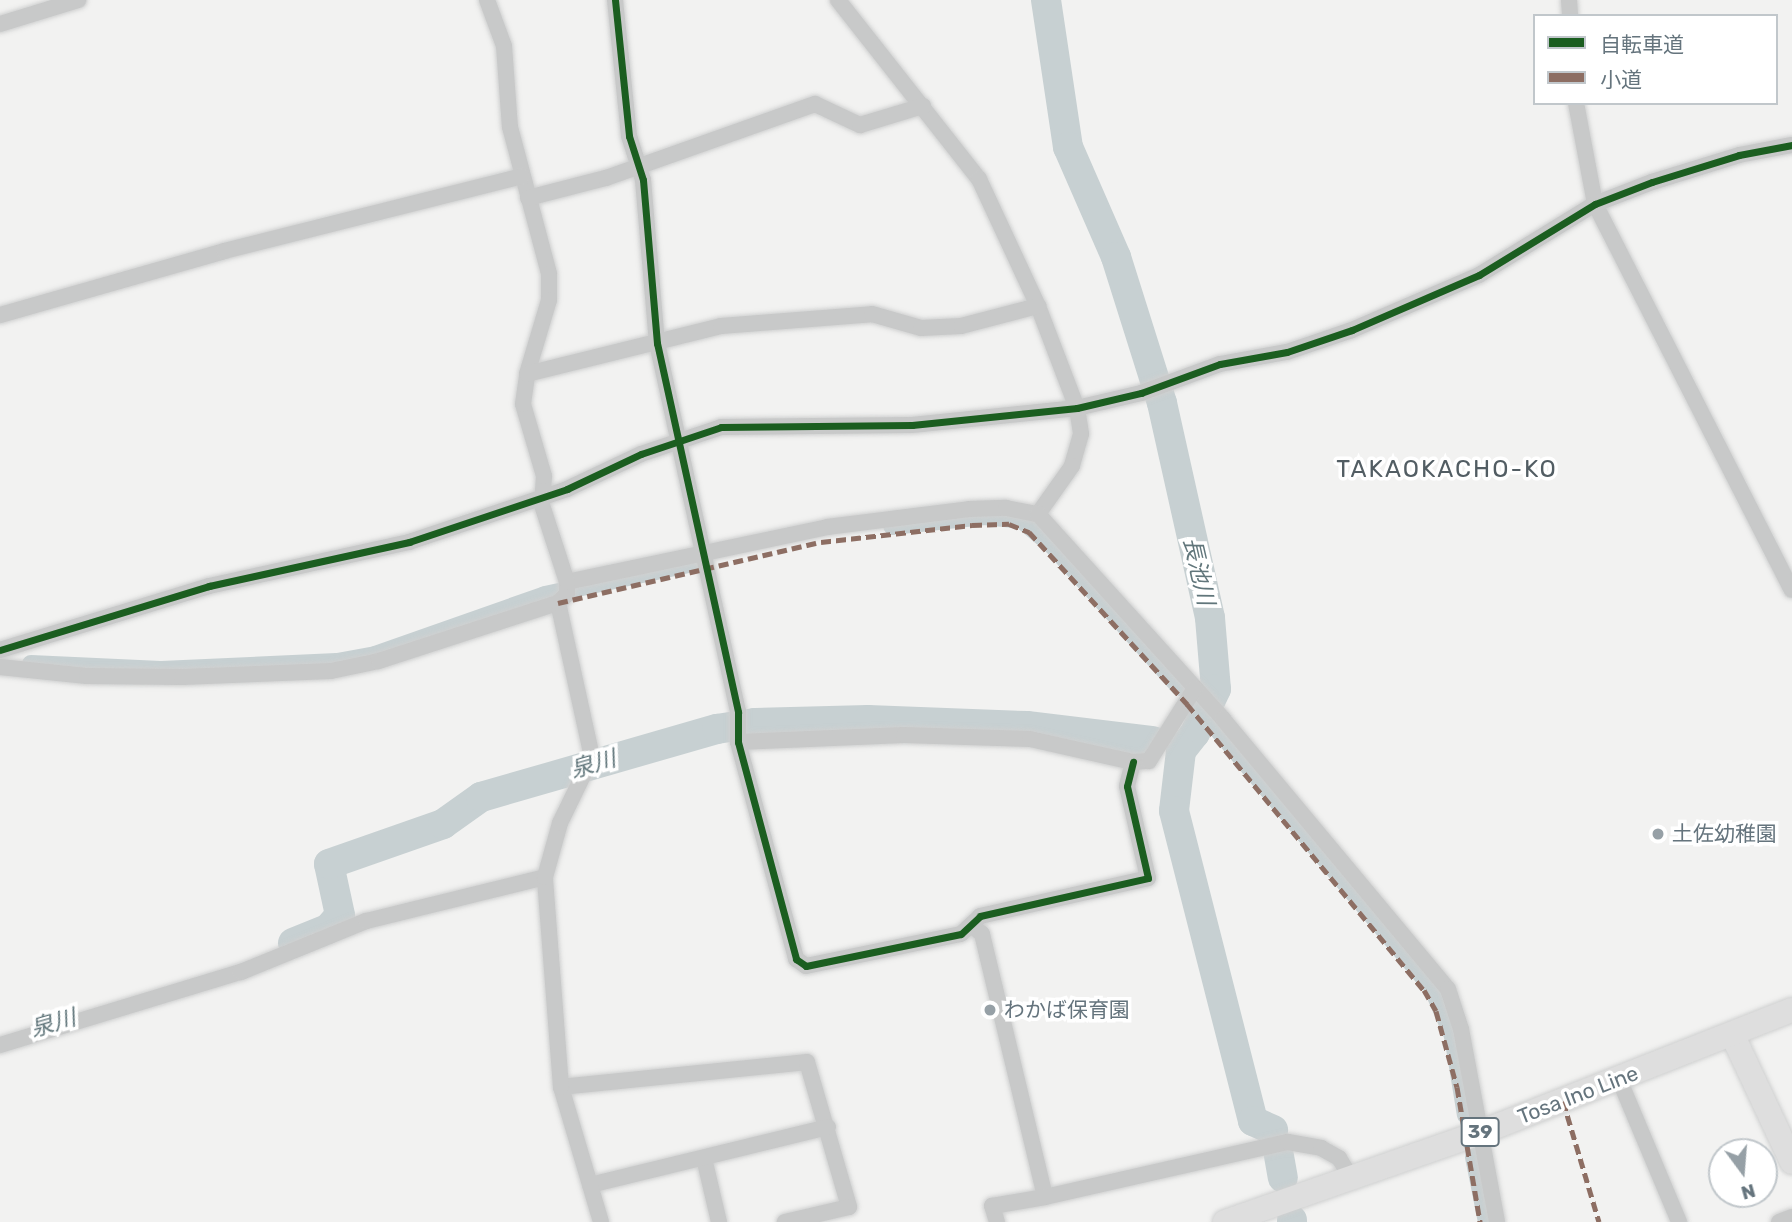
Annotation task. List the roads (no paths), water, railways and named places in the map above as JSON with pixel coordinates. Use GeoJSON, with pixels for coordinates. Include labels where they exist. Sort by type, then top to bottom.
{"type":"FeatureCollection","features":[{"type":"Feature","properties":{"kind":"main road","name":"Tosa Ino Line"},"geometry":{"type":"LineString","coordinates":[[1225,1222],[1482,1132],[1732,1036],[1792,1010]]}},
{"type":"Feature","properties":{"kind":"main road"},"geometry":{"type":"LineString","coordinates":[[1732,1036],[1792,1162]]}},
{"type":"Feature","properties":{"kind":"street"},"geometry":{"type":"LineString","coordinates":[[0,24],[78,0]]}},
{"type":"Feature","properties":{"kind":"street"},"geometry":{"type":"LineString","coordinates":[[486,0],[504,46],[510,127],[550,274],[549,300],[527,374],[523,404],[544,476],[542,505],[565,591],[589,764],[560,823],[545,877],[561,1087],[601,1222]]}},
{"type":"Feature","properties":{"kind":"street"},"geometry":{"type":"LineString","coordinates":[[615,0],[629,136],[639,166],[657,343],[681,438],[737,731],[796,959],[806,966],[961,934],[980,916],[1148,878],[1127,786],[1133,762]]}},
{"type":"Feature","properties":{"kind":"street"},"geometry":{"type":"LineString","coordinates":[[838,0],[979,178],[1038,306],[1077,408],[1081,434],[1072,466],[1038,514]]}},
{"type":"Feature","properties":{"kind":"street"},"geometry":{"type":"LineString","coordinates":[[528,198],[639,166],[815,104],[860,125],[923,106]]}},
{"type":"Feature","properties":{"kind":"street"},"geometry":{"type":"LineString","coordinates":[[1576,105],[1595,204],[1792,590]]}},
{"type":"Feature","properties":{"kind":"street"},"geometry":{"type":"LineString","coordinates":[[0,650],[209,586],[409,542],[543,494],[567,489],[681,438],[746,424],[912,425],[1077,408],[1177,382],[1220,364],[1287,352],[1377,319],[1479,275],[1595,204],[1739,155],[1792,145]]}},
{"type":"Feature","properties":{"kind":"street"},"geometry":{"type":"LineString","coordinates":[[0,315],[224,251],[522,176]]}},
{"type":"Feature","properties":{"kind":"street"},"geometry":{"type":"LineString","coordinates":[[527,374],[721,326],[872,314],[921,328],[961,326],[1038,306]]}},
{"type":"Feature","properties":{"kind":"street"},"geometry":{"type":"LineString","coordinates":[[0,667],[155,677],[331,671],[379,661],[565,591],[827,527],[969,509],[1006,508],[1038,514],[1223,719],[1448,989],[1461,1029],[1497,1222]]}},
{"type":"Feature","properties":{"kind":"street"},"geometry":{"type":"LineString","coordinates":[[737,731],[1030,739],[1133,762],[1149,761],[1157,755],[1198,691]]}},
{"type":"Feature","properties":{"kind":"street"},"geometry":{"type":"LineString","coordinates":[[0,1045],[241,972],[366,921],[545,877]]}},
{"type":"Feature","properties":{"kind":"street"},"geometry":{"type":"LineString","coordinates":[[971,925],[982,934],[1045,1197]]}},
{"type":"Feature","properties":{"kind":"street"},"geometry":{"type":"LineString","coordinates":[[561,1087],[807,1062],[828,1127],[851,1215],[785,1222]]}},
{"type":"Feature","properties":{"kind":"street"},"geometry":{"type":"LineString","coordinates":[[1619,1079],[1679,1222]]}},
{"type":"Feature","properties":{"kind":"street"},"geometry":{"type":"LineString","coordinates":[[590,1185],[828,1127]]}},
{"type":"Feature","properties":{"kind":"street"},"geometry":{"type":"LineString","coordinates":[[997,1222],[992,1206],[1045,1197],[1288,1142],[1321,1148],[1339,1158],[1351,1178]]}},
{"type":"Feature","properties":{"kind":"street"},"geometry":{"type":"LineString","coordinates":[[704,1158],[719,1222]]}},
{"type":"Feature","properties":{"kind":"street"},"geometry":{"type":"LineString","coordinates":[[1779,1222],[1792,1217]]}},
{"type":"Feature","properties":{"kind":"waterway","name":"長池川"},"geometry":{"type":"LineString","coordinates":[[1046,0],[1068,147],[1116,257],[1162,403],[1210,618],[1216,689],[1195,733],[1181,751],[1174,811],[1253,1121],[1273,1130]]}},
{"type":"Feature","properties":{"kind":"waterway"},"geometry":{"type":"LineString","coordinates":[[892,526],[984,516],[1022,520],[1052,545],[1180,687]]}},
{"type":"Feature","properties":{"kind":"waterway"},"geometry":{"type":"LineString","coordinates":[[31,664],[161,670],[337,662],[375,655],[545,595],[702,561]]}},
{"type":"Feature","properties":{"kind":"waterway"},"geometry":{"type":"LineString","coordinates":[[1200,708],[1432,987],[1453,1036],[1466,1115]]}},
{"type":"Feature","properties":{"kind":"waterway","name":"泉川"},"geometry":{"type":"LineString","coordinates":[[293,943],[328,929],[340,915],[329,864],[443,824],[481,797],[717,729],[755,723],[868,720],[1027,726],[1153,741]]}},
{"type":"Feature","properties":{"kind":"waterway","name":"長池川"},"geometry":{"type":"LineString","coordinates":[[1279,1156],[1283,1178]]}},
{"type":"Feature","properties":{"kind":"waterway"},"geometry":{"type":"LineString","coordinates":[[1474,1157],[1487,1222]]}},
{"type":"Feature","properties":{"kind":"place","name":"土佐幼稚園"},"geometry":{"type":"Point","coordinates":[1658,834]}},
{"type":"Feature","properties":{"kind":"place","name":"わかば保育園"},"geometry":{"type":"Point","coordinates":[990,1010]}},
{"type":"Feature","properties":{"kind":"district","name":"TAKAOKACHO-KO"},"geometry":{"type":"Point","coordinates":[1447,470]}}]}
